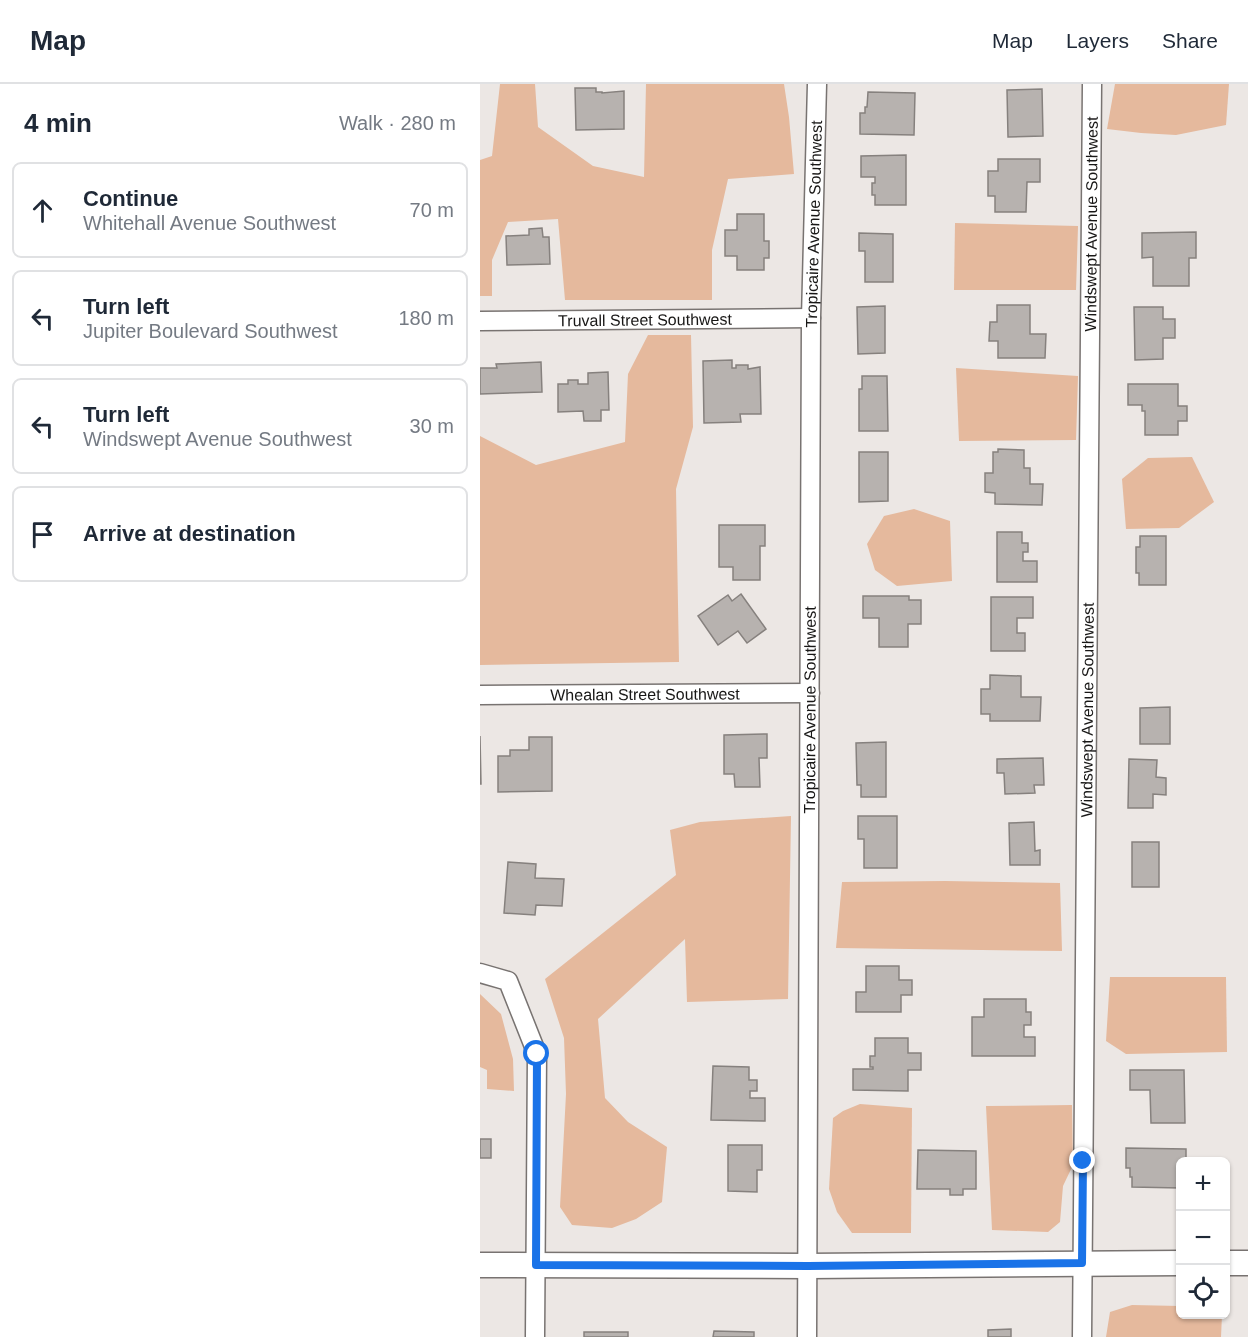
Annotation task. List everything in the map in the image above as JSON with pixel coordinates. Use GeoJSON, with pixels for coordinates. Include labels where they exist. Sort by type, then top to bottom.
{"type":"FeatureCollection","features":[{"type":"Feature","properties":{"kind":"street","name":"Tropicaire Avenue Southwest"},"geometry":{"type":"LineString","coordinates":[[807,1337],[811,318],[817,84]]}},
{"type":"Feature","properties":{"kind":"street","name":"Windswept Avenue Southwest"},"geometry":{"type":"LineString","coordinates":[[1082,1337],[1092,84]]}},
{"type":"Feature","properties":{"kind":"street","name":"Truvall Street Southwest"},"geometry":{"type":"LineString","coordinates":[[480,321],[811,318]]}},
{"type":"Feature","properties":{"kind":"street","name":"Whealan Street Southwest"},"geometry":{"type":"LineString","coordinates":[[480,695],[810,693]]}},
{"type":"Feature","properties":{"kind":"street"},"geometry":{"type":"LineString","coordinates":[[480,973],[508,981],[537,1054],[535,1337]]}},
{"type":"Feature","properties":{"kind":"street"},"geometry":{"type":"LineString","coordinates":[[480,1265],[808,1266],[1176,1263]]}},
{"type":"Feature","properties":{"kind":"street"},"geometry":{"type":"LineString","coordinates":[[1230,1263],[1248,1263]]}},
{"type":"Feature","properties":{"kind":"shaded area"},"geometry":{"type":"Polygon","coordinates":[[[500,84],[535,84],[538,127],[593,166],[644,177],[646,84],[784,84],[794,174],[728,179],[712,250],[712,300],[565,300],[558,219],[508,222],[492,260],[492,296],[480,296],[480,160],[492,156],[500,84]]]}},
{"type":"Feature","properties":{"kind":"shaded area"},"geometry":{"type":"Polygon","coordinates":[[[1115,84],[1229,84],[1226,125],[1176,135],[1107,129],[1115,84]]]}},
{"type":"Feature","properties":{"kind":"shaded area"},"geometry":{"type":"Polygon","coordinates":[[[955,223],[1078,226],[1076,290],[954,290],[955,223]]]}},
{"type":"Feature","properties":{"kind":"shaded area"},"geometry":{"type":"Polygon","coordinates":[[[648,335],[691,335],[693,427],[676,489],[679,662],[480,665],[480,436],[536,465],[625,442],[628,374],[648,335]]]}},
{"type":"Feature","properties":{"kind":"shaded area"},"geometry":{"type":"Polygon","coordinates":[[[956,368],[1078,376],[1076,440],[959,441],[956,368]]]}},
{"type":"Feature","properties":{"kind":"shaded area"},"geometry":{"type":"Polygon","coordinates":[[[1192,457],[1214,502],[1179,528],[1126,529],[1122,479],[1148,458],[1192,457]]]}},
{"type":"Feature","properties":{"kind":"shaded area"},"geometry":{"type":"Polygon","coordinates":[[[914,509],[950,521],[952,581],[897,586],[875,570],[867,544],[884,516],[914,509]]]}},
{"type":"Feature","properties":{"kind":"shaded area"},"geometry":{"type":"Polygon","coordinates":[[[791,816],[788,999],[687,1002],[685,939],[598,1019],[605,1098],[628,1122],[667,1147],[662,1202],[636,1219],[612,1228],[572,1225],[560,1207],[566,1094],[564,1038],[545,979],[676,875],[670,830],[700,822],[791,816]]]}},
{"type":"Feature","properties":{"kind":"shaded area"},"geometry":{"type":"Polygon","coordinates":[[[842,882],[1060,883],[1062,951],[836,948],[842,882]]]}},
{"type":"Feature","properties":{"kind":"shaded area"},"geometry":{"type":"Polygon","coordinates":[[[1110,977],[1226,977],[1227,1052],[1126,1054],[1106,1041],[1110,977]]]}},
{"type":"Feature","properties":{"kind":"shaded area"},"geometry":{"type":"Polygon","coordinates":[[[480,994],[501,1014],[513,1059],[514,1091],[487,1089],[487,1070],[480,1067],[480,994]]]}},
{"type":"Feature","properties":{"kind":"shaded area"},"geometry":{"type":"Polygon","coordinates":[[[860,1104],[912,1108],[911,1233],[852,1233],[837,1212],[829,1189],[833,1118],[860,1104]]]}},
{"type":"Feature","properties":{"kind":"shaded area"},"geometry":{"type":"Polygon","coordinates":[[[1072,1105],[1073,1165],[1063,1186],[1060,1222],[1048,1232],[992,1230],[986,1106],[1072,1105]]]}},
{"type":"Feature","properties":{"kind":"shaded area"},"geometry":{"type":"Polygon","coordinates":[[[1132,1305],[1176,1306],[1176,1319],[1222,1319],[1221,1337],[1106,1337],[1110,1312],[1132,1305]]]}},
{"type":"Feature","properties":{"kind":"building"},"geometry":{"type":"Polygon","coordinates":[[[575,88],[596,88],[596,92],[602,93],[624,91],[624,129],[576,130],[575,88]]]}},
{"type":"Feature","properties":{"kind":"building"},"geometry":{"type":"Polygon","coordinates":[[[1042,89],[1043,136],[1008,137],[1007,90],[1042,89]]]}},
{"type":"Feature","properties":{"kind":"building"},"geometry":{"type":"Polygon","coordinates":[[[868,92],[915,93],[914,135],[860,134],[860,113],[865,113],[868,92]]]}},
{"type":"Feature","properties":{"kind":"building"},"geometry":{"type":"Polygon","coordinates":[[[906,155],[906,205],[875,205],[872,183],[875,183],[875,177],[861,177],[861,156],[906,155]]]}},
{"type":"Feature","properties":{"kind":"building"},"geometry":{"type":"Polygon","coordinates":[[[998,159],[1040,159],[1040,182],[1027,182],[1026,212],[995,212],[995,196],[988,196],[988,171],[998,171],[998,159]]]}},
{"type":"Feature","properties":{"kind":"building"},"geometry":{"type":"Polygon","coordinates":[[[737,214],[764,214],[764,241],[769,241],[769,258],[764,258],[764,270],[737,270],[737,256],[725,256],[725,230],[737,230],[737,214]]]}},
{"type":"Feature","properties":{"kind":"building"},"geometry":{"type":"Polygon","coordinates":[[[542,228],[543,237],[549,237],[550,264],[507,265],[506,236],[529,235],[529,229],[542,228]]]}},
{"type":"Feature","properties":{"kind":"building"},"geometry":{"type":"Polygon","coordinates":[[[1196,232],[1196,258],[1189,258],[1189,286],[1153,286],[1153,257],[1142,258],[1142,233],[1196,232]]]}},
{"type":"Feature","properties":{"kind":"building"},"geometry":{"type":"Polygon","coordinates":[[[859,233],[893,234],[893,282],[865,282],[865,251],[859,251],[859,233]]]}},
{"type":"Feature","properties":{"kind":"building"},"geometry":{"type":"Polygon","coordinates":[[[997,305],[1030,305],[1030,334],[1046,334],[1045,358],[998,358],[998,341],[989,341],[990,322],[997,322],[997,305]]]}},
{"type":"Feature","properties":{"kind":"building"},"geometry":{"type":"Polygon","coordinates":[[[885,306],[885,353],[858,354],[857,307],[885,306]]]}},
{"type":"Feature","properties":{"kind":"building"},"geometry":{"type":"Polygon","coordinates":[[[1134,307],[1163,307],[1163,319],[1175,319],[1175,338],[1163,338],[1163,359],[1135,360],[1134,307]]]}},
{"type":"Feature","properties":{"kind":"building"},"geometry":{"type":"Polygon","coordinates":[[[732,360],[732,368],[736,368],[736,365],[748,365],[748,369],[760,367],[761,414],[740,414],[741,422],[704,423],[703,361],[732,360]]]}},
{"type":"Feature","properties":{"kind":"building"},"geometry":{"type":"Polygon","coordinates":[[[541,362],[542,392],[480,394],[480,368],[497,368],[496,364],[541,362]]]}},
{"type":"Feature","properties":{"kind":"building"},"geometry":{"type":"Polygon","coordinates":[[[608,372],[609,410],[601,410],[601,421],[584,421],[583,411],[558,412],[558,384],[568,384],[568,380],[578,380],[578,384],[588,384],[588,373],[608,372]]]}},
{"type":"Feature","properties":{"kind":"building"},"geometry":{"type":"Polygon","coordinates":[[[862,376],[887,376],[888,431],[859,431],[859,389],[862,389],[862,376]]]}},
{"type":"Feature","properties":{"kind":"building"},"geometry":{"type":"Polygon","coordinates":[[[1128,384],[1178,384],[1178,406],[1187,406],[1187,421],[1178,421],[1178,435],[1145,435],[1145,411],[1142,411],[1142,405],[1128,405],[1128,384]]]}},
{"type":"Feature","properties":{"kind":"building"},"geometry":{"type":"Polygon","coordinates":[[[998,449],[1024,450],[1024,468],[1030,468],[1030,484],[1043,484],[1042,505],[995,504],[995,493],[985,492],[985,473],[993,473],[993,452],[998,452],[998,449]]]}},
{"type":"Feature","properties":{"kind":"building"},"geometry":{"type":"Polygon","coordinates":[[[859,452],[888,452],[888,501],[859,502],[859,452]]]}},
{"type":"Feature","properties":{"kind":"building"},"geometry":{"type":"Polygon","coordinates":[[[719,525],[765,525],[765,546],[760,546],[760,580],[733,580],[733,567],[719,567],[719,525]]]}},
{"type":"Feature","properties":{"kind":"building"},"geometry":{"type":"Polygon","coordinates":[[[997,532],[1022,532],[1022,543],[1028,543],[1028,552],[1023,552],[1023,561],[1037,561],[1037,582],[997,582],[997,532]]]}},
{"type":"Feature","properties":{"kind":"building"},"geometry":{"type":"Polygon","coordinates":[[[1140,536],[1166,536],[1166,585],[1139,585],[1139,573],[1136,573],[1136,547],[1140,547],[1140,536]]]}},
{"type":"Feature","properties":{"kind":"building"},"geometry":{"type":"Polygon","coordinates":[[[741,594],[766,629],[747,643],[738,631],[718,645],[698,616],[728,595],[732,601],[741,594]]]}},
{"type":"Feature","properties":{"kind":"building"},"geometry":{"type":"Polygon","coordinates":[[[863,596],[909,596],[909,600],[921,600],[921,624],[908,624],[908,647],[879,647],[879,618],[863,618],[863,596]]]}},
{"type":"Feature","properties":{"kind":"building"},"geometry":{"type":"Polygon","coordinates":[[[991,597],[1033,597],[1033,618],[1017,618],[1017,633],[1025,633],[1025,651],[991,651],[991,597]]]}},
{"type":"Feature","properties":{"kind":"building"},"geometry":{"type":"Polygon","coordinates":[[[990,675],[1021,676],[1021,697],[1041,697],[1040,721],[990,721],[990,714],[981,714],[981,689],[990,689],[990,675]]]}},
{"type":"Feature","properties":{"kind":"building"},"geometry":{"type":"Polygon","coordinates":[[[1170,707],[1170,744],[1140,744],[1140,708],[1170,707]]]}},
{"type":"Feature","properties":{"kind":"building"},"geometry":{"type":"Polygon","coordinates":[[[767,734],[767,758],[759,758],[760,787],[735,787],[734,774],[724,774],[724,735],[767,734]]]}},
{"type":"Feature","properties":{"kind":"building"},"geometry":{"type":"Polygon","coordinates":[[[480,736],[481,784],[480,784],[480,736]]]}},
{"type":"Feature","properties":{"kind":"building"},"geometry":{"type":"Polygon","coordinates":[[[529,737],[552,737],[552,791],[498,792],[498,756],[510,756],[510,750],[529,750],[529,737]]]}},
{"type":"Feature","properties":{"kind":"building"},"geometry":{"type":"Polygon","coordinates":[[[886,742],[886,797],[861,797],[861,785],[857,785],[856,743],[886,742]]]}},
{"type":"Feature","properties":{"kind":"building"},"geometry":{"type":"Polygon","coordinates":[[[1043,758],[1044,785],[1034,785],[1035,793],[1005,794],[1004,773],[997,773],[997,759],[1043,758]]]}},
{"type":"Feature","properties":{"kind":"building"},"geometry":{"type":"Polygon","coordinates":[[[1129,759],[1157,760],[1156,777],[1166,778],[1166,795],[1153,794],[1153,808],[1128,808],[1129,759]]]}},
{"type":"Feature","properties":{"kind":"building"},"geometry":{"type":"Polygon","coordinates":[[[858,816],[897,816],[897,868],[864,868],[864,839],[858,839],[858,816]]]}},
{"type":"Feature","properties":{"kind":"building"},"geometry":{"type":"Polygon","coordinates":[[[1034,822],[1035,851],[1040,850],[1040,865],[1010,865],[1009,823],[1034,822]]]}},
{"type":"Feature","properties":{"kind":"building"},"geometry":{"type":"Polygon","coordinates":[[[1132,842],[1159,842],[1159,887],[1132,887],[1132,842]]]}},
{"type":"Feature","properties":{"kind":"building"},"geometry":{"type":"Polygon","coordinates":[[[508,862],[536,864],[535,878],[564,879],[562,906],[536,905],[535,915],[504,913],[508,862]]]}},
{"type":"Feature","properties":{"kind":"building"},"geometry":{"type":"Polygon","coordinates":[[[866,966],[899,966],[899,980],[912,980],[912,995],[901,995],[901,1012],[856,1012],[856,992],[866,992],[866,966]]]}},
{"type":"Feature","properties":{"kind":"building"},"geometry":{"type":"Polygon","coordinates":[[[984,999],[1026,999],[1026,1012],[1031,1012],[1031,1025],[1024,1025],[1024,1037],[1035,1037],[1035,1056],[972,1056],[972,1017],[984,1017],[984,999]]]}},
{"type":"Feature","properties":{"kind":"building"},"geometry":{"type":"Polygon","coordinates":[[[875,1038],[908,1038],[908,1053],[921,1053],[921,1070],[908,1070],[908,1091],[853,1090],[853,1069],[873,1069],[870,1067],[870,1056],[875,1056],[875,1038]]]}},
{"type":"Feature","properties":{"kind":"building"},"geometry":{"type":"Polygon","coordinates":[[[713,1066],[749,1067],[749,1080],[757,1080],[757,1091],[750,1091],[750,1098],[765,1098],[765,1121],[711,1120],[713,1066]]]}},
{"type":"Feature","properties":{"kind":"building"},"geometry":{"type":"Polygon","coordinates":[[[1130,1070],[1184,1070],[1185,1123],[1151,1123],[1150,1090],[1130,1090],[1130,1070]]]}},
{"type":"Feature","properties":{"kind":"building"},"geometry":{"type":"Polygon","coordinates":[[[480,1139],[491,1139],[491,1158],[480,1158],[480,1139]]]}},
{"type":"Feature","properties":{"kind":"building"},"geometry":{"type":"Polygon","coordinates":[[[728,1145],[762,1145],[762,1170],[757,1170],[757,1192],[728,1191],[728,1145]]]}},
{"type":"Feature","properties":{"kind":"building"},"geometry":{"type":"Polygon","coordinates":[[[1126,1148],[1186,1149],[1186,1157],[1176,1157],[1176,1188],[1132,1187],[1130,1168],[1126,1168],[1126,1148]]]}},
{"type":"Feature","properties":{"kind":"building"},"geometry":{"type":"Polygon","coordinates":[[[918,1150],[976,1151],[976,1189],[963,1189],[963,1195],[950,1195],[950,1189],[917,1189],[918,1150]]]}},
{"type":"Feature","properties":{"kind":"building"},"geometry":{"type":"Polygon","coordinates":[[[1011,1329],[1011,1337],[988,1337],[988,1330],[1011,1329]]]}},
{"type":"Feature","properties":{"kind":"building"},"geometry":{"type":"Polygon","coordinates":[[[714,1331],[754,1332],[754,1337],[713,1337],[714,1331]]]}},
{"type":"Feature","properties":{"kind":"building"},"geometry":{"type":"Polygon","coordinates":[[[584,1332],[628,1332],[628,1337],[584,1337],[584,1332]]]}},
{"type":"Feature","properties":{"kind":"route"},"geometry":{"type":"LineString","coordinates":[[537,1054],[536,1265],[808,1266],[1082,1263],[1083,1161]]}}]}
